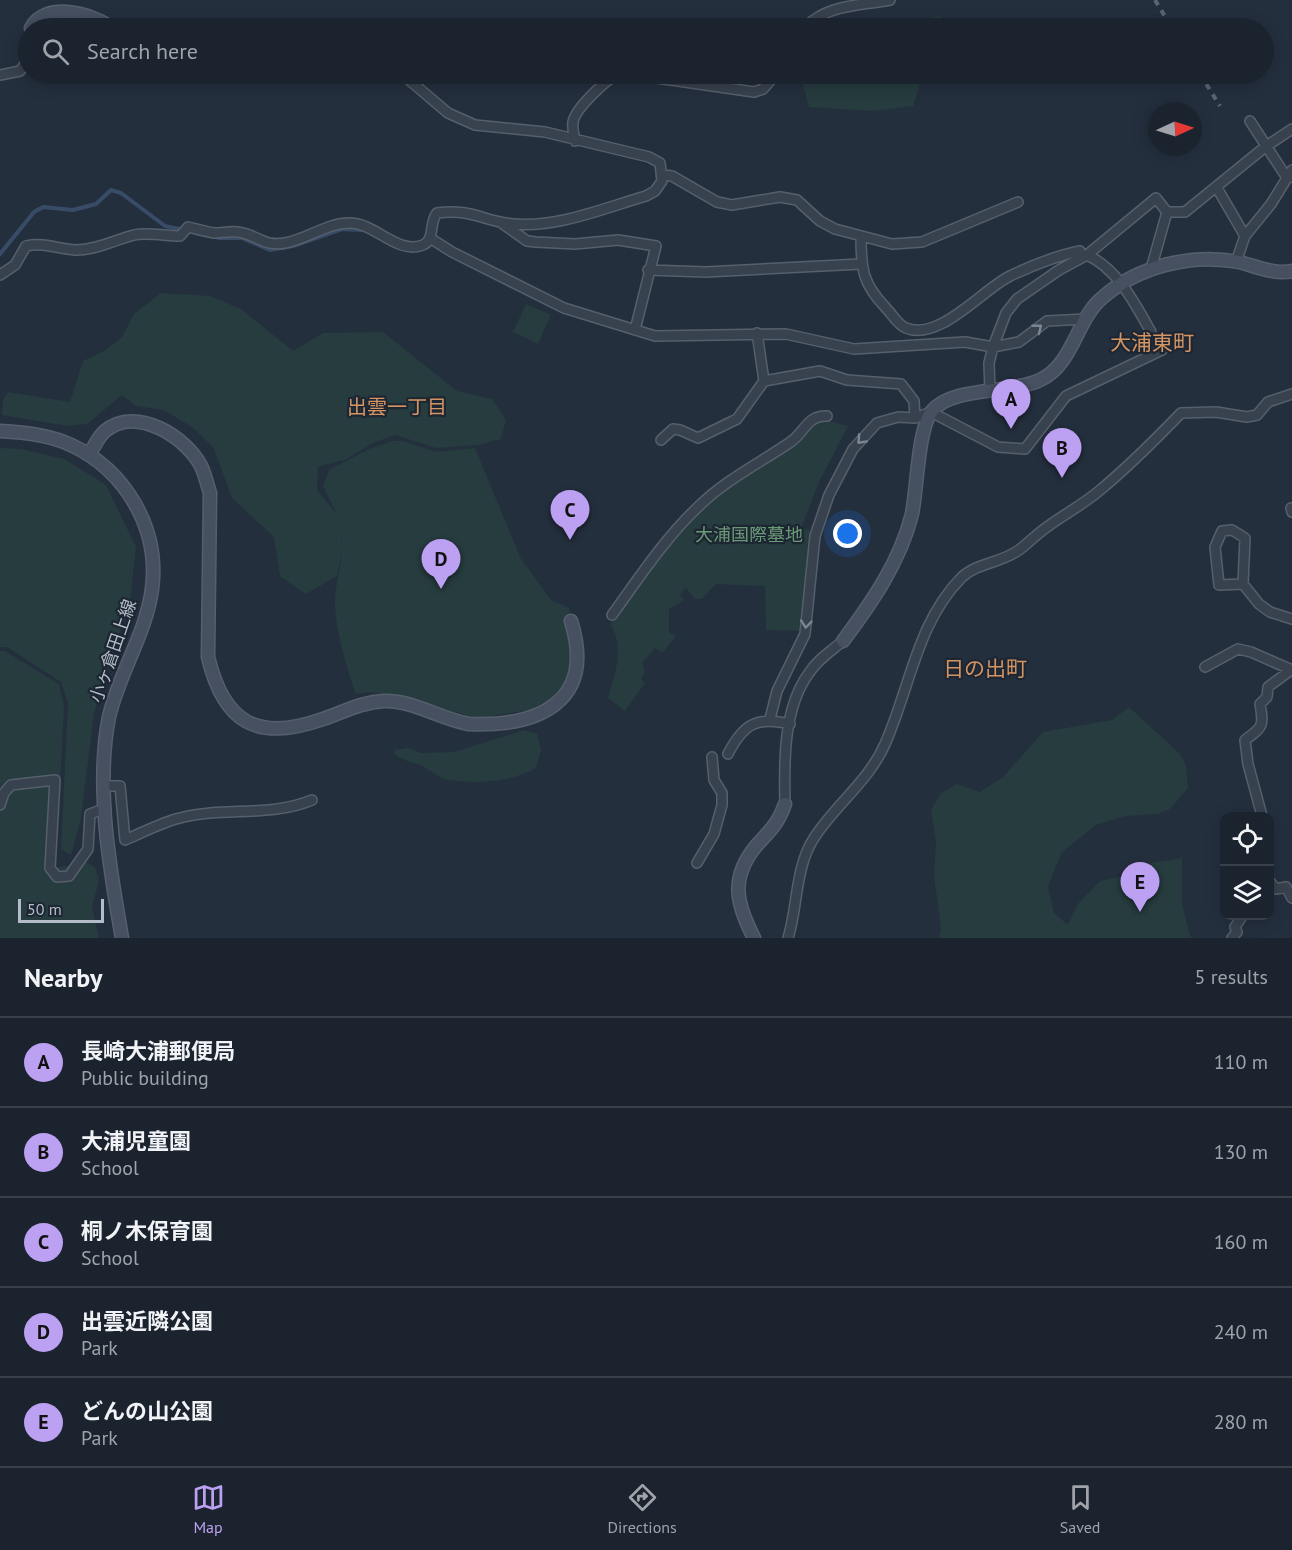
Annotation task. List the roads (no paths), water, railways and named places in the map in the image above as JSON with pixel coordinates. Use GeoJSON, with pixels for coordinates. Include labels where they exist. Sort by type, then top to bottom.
{"type":"FeatureCollection","features":[{"type":"Feature","properties":{"kind":"street"},"geometry":{"type":"LineString","coordinates":[[816,18],[827,12],[890,0]]}},
{"type":"Feature","properties":{"kind":"street"},"geometry":{"type":"LineString","coordinates":[[42,18],[47,15],[69,13],[95,18]]}},
{"type":"Feature","properties":{"kind":"street"},"geometry":{"type":"LineString","coordinates":[[0,75],[18,71]]}},
{"type":"Feature","properties":{"kind":"street"},"geometry":{"type":"LineString","coordinates":[[0,274],[15,265],[26,246],[75,250],[96,248],[109,241],[135,235],[184,232],[188,227],[215,233],[238,232],[270,244],[286,243],[340,223],[352,223],[364,225],[409,247],[426,244],[437,213],[472,212],[515,224],[562,220],[646,196],[655,191],[663,175],[662,167],[657,160],[532,129],[476,125],[456,117],[415,84]]}},
{"type":"Feature","properties":{"kind":"street"},"geometry":{"type":"LineString","coordinates":[[575,141],[573,121],[577,112],[604,84]]}},
{"type":"Feature","properties":{"kind":"street"},"geometry":{"type":"LineString","coordinates":[[698,84],[754,92],[763,89],[767,84]]}},
{"type":"Feature","properties":{"kind":"street"},"geometry":{"type":"LineString","coordinates":[[1236,262],[1245,236],[1271,204],[1290,175],[1265,147],[1250,121]]}},
{"type":"Feature","properties":{"kind":"street"},"geometry":{"type":"LineString","coordinates":[[1167,212],[1185,212],[1265,147],[1292,129]]}},
{"type":"Feature","properties":{"kind":"street"},"geometry":{"type":"LineString","coordinates":[[663,175],[672,176],[717,202],[732,205],[780,197],[797,200],[820,221],[835,229],[892,244],[922,242],[1018,202]]}},
{"type":"Feature","properties":{"kind":"street"},"geometry":{"type":"LineString","coordinates":[[1217,188],[1245,236]]}},
{"type":"Feature","properties":{"kind":"street"},"geometry":{"type":"LineString","coordinates":[[990,391],[989,363],[993,347],[1006,313],[1017,299],[1156,198],[1167,212]]}},
{"type":"Feature","properties":{"kind":"street"},"geometry":{"type":"LineString","coordinates":[[1151,269],[1167,212]]}},
{"type":"Feature","properties":{"kind":"street"},"geometry":{"type":"LineString","coordinates":[[499,221],[527,241],[575,244],[618,240],[656,246],[648,270],[635,330]]}},
{"type":"Feature","properties":{"kind":"street"},"geometry":{"type":"LineString","coordinates":[[861,237],[861,264],[868,287],[902,325],[913,329],[944,323],[1008,277],[1055,256],[1083,253],[1101,263],[1121,286],[1151,332]]}},
{"type":"Feature","properties":{"kind":"street"},"geometry":{"type":"LineString","coordinates":[[430,238],[452,252],[564,308],[656,336],[786,334],[854,349],[965,342],[993,347],[1019,342],[1047,321],[1086,319]]}},
{"type":"Feature","properties":{"kind":"street"},"geometry":{"type":"LineString","coordinates":[[770,719],[777,691],[805,634],[815,536],[829,495],[853,449],[877,423],[898,417],[915,418],[931,412],[948,400],[1040,380],[1052,372],[1073,344],[1086,319],[1102,297],[1151,269],[1187,261],[1236,262],[1278,271],[1292,271]]}},
{"type":"Feature","properties":{"kind":"street"},"geometry":{"type":"LineString","coordinates":[[648,270],[706,272],[861,264]]}},
{"type":"Feature","properties":{"kind":"street"},"geometry":{"type":"LineString","coordinates":[[911,346],[913,329]]}},
{"type":"Feature","properties":{"kind":"street"},"geometry":{"type":"LineString","coordinates":[[661,440],[673,429],[698,438],[737,419],[764,381],[758,333]]}},
{"type":"Feature","properties":{"kind":"street"},"geometry":{"type":"LineString","coordinates":[[931,412],[998,447],[1025,449],[1066,396],[1162,350]]}},
{"type":"Feature","properties":{"kind":"street"},"geometry":{"type":"LineString","coordinates":[[764,381],[820,371],[847,380],[897,383],[910,393],[914,401],[915,418]]}},
{"type":"Feature","properties":{"kind":"street"},"geometry":{"type":"LineString","coordinates":[[788,938],[807,853],[814,837],[858,787],[876,761],[885,745],[913,672],[924,631],[963,576],[975,568],[1003,561],[1044,529],[1072,513],[1125,469],[1181,413],[1216,412],[1247,417],[1257,415],[1268,402],[1292,394]]}},
{"type":"Feature","properties":{"kind":"street"},"geometry":{"type":"LineString","coordinates":[[754,938],[742,917],[738,899],[742,870],[757,845],[772,831],[784,804],[784,764],[790,724],[804,679],[810,670],[843,641],[883,584],[912,515],[923,439],[931,412]]}},
{"type":"Feature","properties":{"kind":"street"},"geometry":{"type":"LineString","coordinates":[[612,615],[673,533],[698,506],[739,473],[795,438],[808,422],[818,416],[827,416]]}},
{"type":"Feature","properties":{"kind":"street"},"geometry":{"type":"LineString","coordinates":[[89,455],[105,431],[112,427],[137,423],[162,429],[175,436],[190,450],[202,467],[210,493],[207,657],[213,681],[225,704],[244,721],[270,729],[299,727],[355,706],[388,701],[469,724],[482,724],[532,715],[549,709],[565,697],[573,682],[577,672],[577,640],[571,621]]}},
{"type":"Feature","properties":{"kind":"street","name":"小ヶ倉田上線"},"geometry":{"type":"LineString","coordinates":[[0,431],[48,438],[69,444],[89,455],[113,474],[138,507],[151,544],[152,589],[145,617],[109,716],[105,754],[106,852],[122,938]]}},
{"type":"Feature","properties":{"kind":"street"},"geometry":{"type":"LineString","coordinates":[[1243,584],[1219,585],[1215,547],[1222,531],[1232,530],[1245,538],[1243,584],[1259,604],[1270,612],[1292,619]]}},
{"type":"Feature","properties":{"kind":"street"},"geometry":{"type":"LineString","coordinates":[[1204,667],[1238,649],[1251,652],[1292,670]]}},
{"type":"Feature","properties":{"kind":"street"},"geometry":{"type":"LineString","coordinates":[[1261,812],[1248,764],[1245,740],[1260,729],[1263,719],[1260,704],[1267,697],[1268,687],[1292,670]]}},
{"type":"Feature","properties":{"kind":"street"},"geometry":{"type":"LineString","coordinates":[[728,754],[736,737],[757,721],[770,719],[790,724]]}},
{"type":"Feature","properties":{"kind":"street"},"geometry":{"type":"LineString","coordinates":[[697,863],[714,834],[722,805],[722,793],[714,780],[712,757]]}},
{"type":"Feature","properties":{"kind":"street"},"geometry":{"type":"LineString","coordinates":[[0,805],[4,793],[11,784],[55,780],[50,867],[57,877],[69,876],[88,849],[90,814],[106,808]]}},
{"type":"Feature","properties":{"kind":"street"},"geometry":{"type":"LineString","coordinates":[[105,786],[120,786],[125,840],[177,819],[245,810],[283,809],[312,800]]}},
{"type":"Feature","properties":{"kind":"street"},"geometry":{"type":"LineString","coordinates":[[1274,889],[1286,887],[1292,898]]}},
{"type":"Feature","properties":{"kind":"street"},"geometry":{"type":"LineString","coordinates":[[1232,938],[1240,920]]}},
{"type":"Feature","properties":{"kind":"waterway"},"geometry":{"type":"LineString","coordinates":[[0,254],[34,212],[43,207],[73,210],[96,204],[111,190],[121,193],[165,226],[220,238],[242,238],[270,250],[293,246],[342,229],[362,230]]}},
{"type":"Feature","properties":{"kind":"railway"},"geometry":{"type":"LineString","coordinates":[[1155,0],[1166,18]]}},
{"type":"Feature","properties":{"kind":"railway"},"geometry":{"type":"LineString","coordinates":[[1206,84],[1220,106]]}},
{"type":"Feature","properties":{"kind":"place","name":"長崎大浦郵便局"},"geometry":{"type":"Point","coordinates":[1011,429]}},
{"type":"Feature","properties":{"kind":"place","name":"大浦児童園"},"geometry":{"type":"Point","coordinates":[1062,478]}},
{"type":"Feature","properties":{"kind":"place","name":"桐ノ木保育園"},"geometry":{"type":"Point","coordinates":[570,540]}},
{"type":"Feature","properties":{"kind":"place","name":"出雲近隣公園"},"geometry":{"type":"Point","coordinates":[441,589]}},
{"type":"Feature","properties":{"kind":"place","name":"どんの山公園"},"geometry":{"type":"Point","coordinates":[1140,912]}},
{"type":"Feature","properties":{"kind":"district","name":"大浦東町"},"geometry":{"type":"Point","coordinates":[1152,343]}},
{"type":"Feature","properties":{"kind":"district","name":"出雲一丁目"},"geometry":{"type":"Point","coordinates":[397,407]}},
{"type":"Feature","properties":{"kind":"district","name":"日の出町"},"geometry":{"type":"Point","coordinates":[985,669]}},
{"type":"Feature","properties":{"kind":"park label","name":"大浦国際墓地"},"geometry":{"type":"Point","coordinates":[749,535]}}]}
